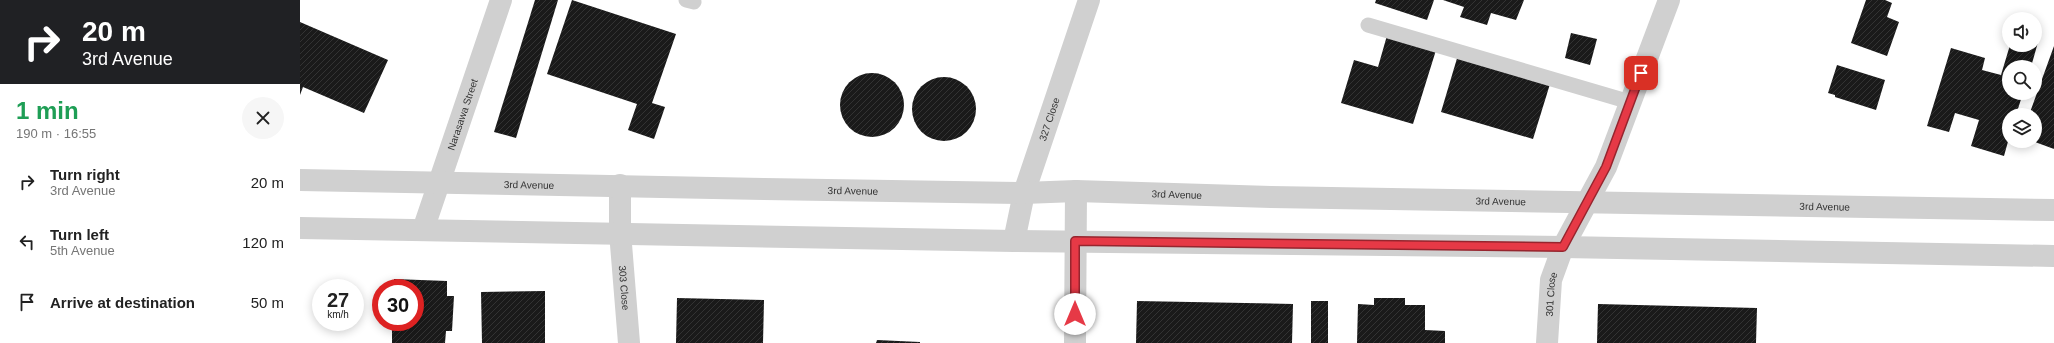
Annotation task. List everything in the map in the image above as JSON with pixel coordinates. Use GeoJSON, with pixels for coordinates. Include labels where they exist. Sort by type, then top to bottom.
{"type":"FeatureCollection","features":[{"type":"Feature","properties":{"kind":"street","name":"Narasawa Street"},"geometry":{"type":"LineString","coordinates":[[423,230],[501,0]]}},
{"type":"Feature","properties":{"kind":"street","name":"327 Close"},"geometry":{"type":"LineString","coordinates":[[1014,241],[1024,193],[1089,0]]}},
{"type":"Feature","properties":{"kind":"street","name":"301 Close"},"geometry":{"type":"LineString","coordinates":[[1547,343],[1551,280],[1563,247],[1606,167],[1669,0]]}},
{"type":"Feature","properties":{"kind":"street","name":"3rd Avenue"},"geometry":{"type":"LineString","coordinates":[[300,180],[1024,193],[1076,191],[1279,197],[2054,210]]}},
{"type":"Feature","properties":{"kind":"street","name":"303 Close"},"geometry":{"type":"LineString","coordinates":[[620,186],[620,232],[629,343]]}},
{"type":"Feature","properties":{"kind":"street"},"geometry":{"type":"LineString","coordinates":[[1075,343],[1076,191]]}},
{"type":"Feature","properties":{"kind":"street"},"geometry":{"type":"LineString","coordinates":[[300,228],[620,232],[1014,241],[1563,247],[2054,256]]}},
{"type":"Feature","properties":{"kind":"lane"},"geometry":{"type":"LineString","coordinates":[[1368,25],[1630,102]]}},
{"type":"Feature","properties":{"kind":"building"},"geometry":{"type":"Polygon","coordinates":[[[535,0],[558,0],[516,138],[494,132],[535,0]]]}},
{"type":"Feature","properties":{"kind":"building"},"geometry":{"type":"Polygon","coordinates":[[[572,0],[676,34],[652,103],[665,107],[654,139],[628,130],[637,104],[547,74],[572,0]]]}},
{"type":"Feature","properties":{"kind":"building"},"geometry":{"type":"Polygon","coordinates":[[[1376,0],[1434,0],[1427,20],[1375,3],[1376,0]]]}},
{"type":"Feature","properties":{"kind":"building"},"geometry":{"type":"Polygon","coordinates":[[[1443,0],[1524,0],[1516,20],[1491,13],[1487,25],[1460,17],[1464,7],[1443,0]]]}},
{"type":"Feature","properties":{"kind":"building"},"geometry":{"type":"Polygon","coordinates":[[[1866,0],[1885,0],[1892,3],[1887,17],[1899,22],[1887,56],[1851,43],[1866,0]]]}},
{"type":"Feature","properties":{"kind":"building"},"geometry":{"type":"Polygon","coordinates":[[[300,22],[388,60],[364,113],[303,87],[300,95],[300,22]]]}},
{"type":"Feature","properties":{"kind":"building"},"geometry":{"type":"Polygon","coordinates":[[[1388,32],[1437,47],[1413,124],[1341,103],[1354,60],[1378,67],[1388,32]]]}},
{"type":"Feature","properties":{"kind":"building"},"geometry":{"type":"Polygon","coordinates":[[[1571,33],[1597,39],[1590,65],[1565,58],[1571,33]]]}},
{"type":"Feature","properties":{"kind":"building"},"geometry":{"type":"Polygon","coordinates":[[[2054,46],[2054,149],[2042,145],[2042,108],[2032,108],[2034,100],[2042,100],[2042,79],[2054,46]]]}},
{"type":"Feature","properties":{"kind":"building"},"geometry":{"type":"Polygon","coordinates":[[[1951,48],[1985,58],[1982,70],[2001,75],[2002,72],[2002,100],[2021,100],[2018,108],[2002,108],[2002,148],[2006,148],[2004,156],[1971,146],[1979,120],[1955,113],[1949,132],[1927,126],[1951,48]]]}},
{"type":"Feature","properties":{"kind":"building"},"geometry":{"type":"Polygon","coordinates":[[[2008,52],[2035,52],[2033,60],[2006,60],[2008,52]]]}},
{"type":"Feature","properties":{"kind":"building"},"geometry":{"type":"Polygon","coordinates":[[[1458,55],[1550,84],[1533,139],[1441,112],[1458,55]]]}},
{"type":"Feature","properties":{"kind":"building"},"geometry":{"type":"Polygon","coordinates":[[[1837,65],[1885,80],[1876,110],[1835,97],[1835,95],[1828,93],[1837,65]]]}},
{"type":"Feature","properties":{"kind":"building"},"geometry":{"type":"Polygon","coordinates":[[[872,73],[890,79],[898,87],[904,105],[898,123],[890,131],[872,137],[854,131],[846,123],[840,105],[846,87],[854,79],[872,73]]]}},
{"type":"Feature","properties":{"kind":"building"},"geometry":{"type":"Polygon","coordinates":[[[944,77],[962,83],[970,91],[976,109],[970,127],[962,135],[944,141],[926,135],[918,127],[912,109],[918,91],[926,83],[944,77]]]}},
{"type":"Feature","properties":{"kind":"building"},"geometry":{"type":"Polygon","coordinates":[[[424,280],[447,281],[447,296],[454,296],[452,331],[446,331],[445,343],[392,343],[392,331],[424,331],[424,280]]]}},
{"type":"Feature","properties":{"kind":"building"},"geometry":{"type":"Polygon","coordinates":[[[545,291],[545,343],[482,343],[481,292],[545,291]]]}},
{"type":"Feature","properties":{"kind":"building"},"geometry":{"type":"Polygon","coordinates":[[[677,298],[764,300],[763,343],[676,343],[677,298]]]}},
{"type":"Feature","properties":{"kind":"building"},"geometry":{"type":"Polygon","coordinates":[[[1374,298],[1405,298],[1405,305],[1425,305],[1425,330],[1445,331],[1445,343],[1357,343],[1358,304],[1374,305],[1374,298]]]}},
{"type":"Feature","properties":{"kind":"building"},"geometry":{"type":"Polygon","coordinates":[[[1137,301],[1293,304],[1292,343],[1136,343],[1137,301]]]}},
{"type":"Feature","properties":{"kind":"building"},"geometry":{"type":"Polygon","coordinates":[[[1311,301],[1328,301],[1328,343],[1311,343],[1311,301]]]}},
{"type":"Feature","properties":{"kind":"building"},"geometry":{"type":"Polygon","coordinates":[[[1598,304],[1757,308],[1756,343],[1597,343],[1598,304]]]}},
{"type":"Feature","properties":{"kind":"building"},"geometry":{"type":"Polygon","coordinates":[[[877,340],[920,342],[920,343],[876,343],[877,340]]]}},
{"type":"Feature","properties":{"kind":"route"},"geometry":{"type":"LineString","coordinates":[[1075,314],[1075,241],[1563,247],[1606,167],[1641,73]]}}]}
